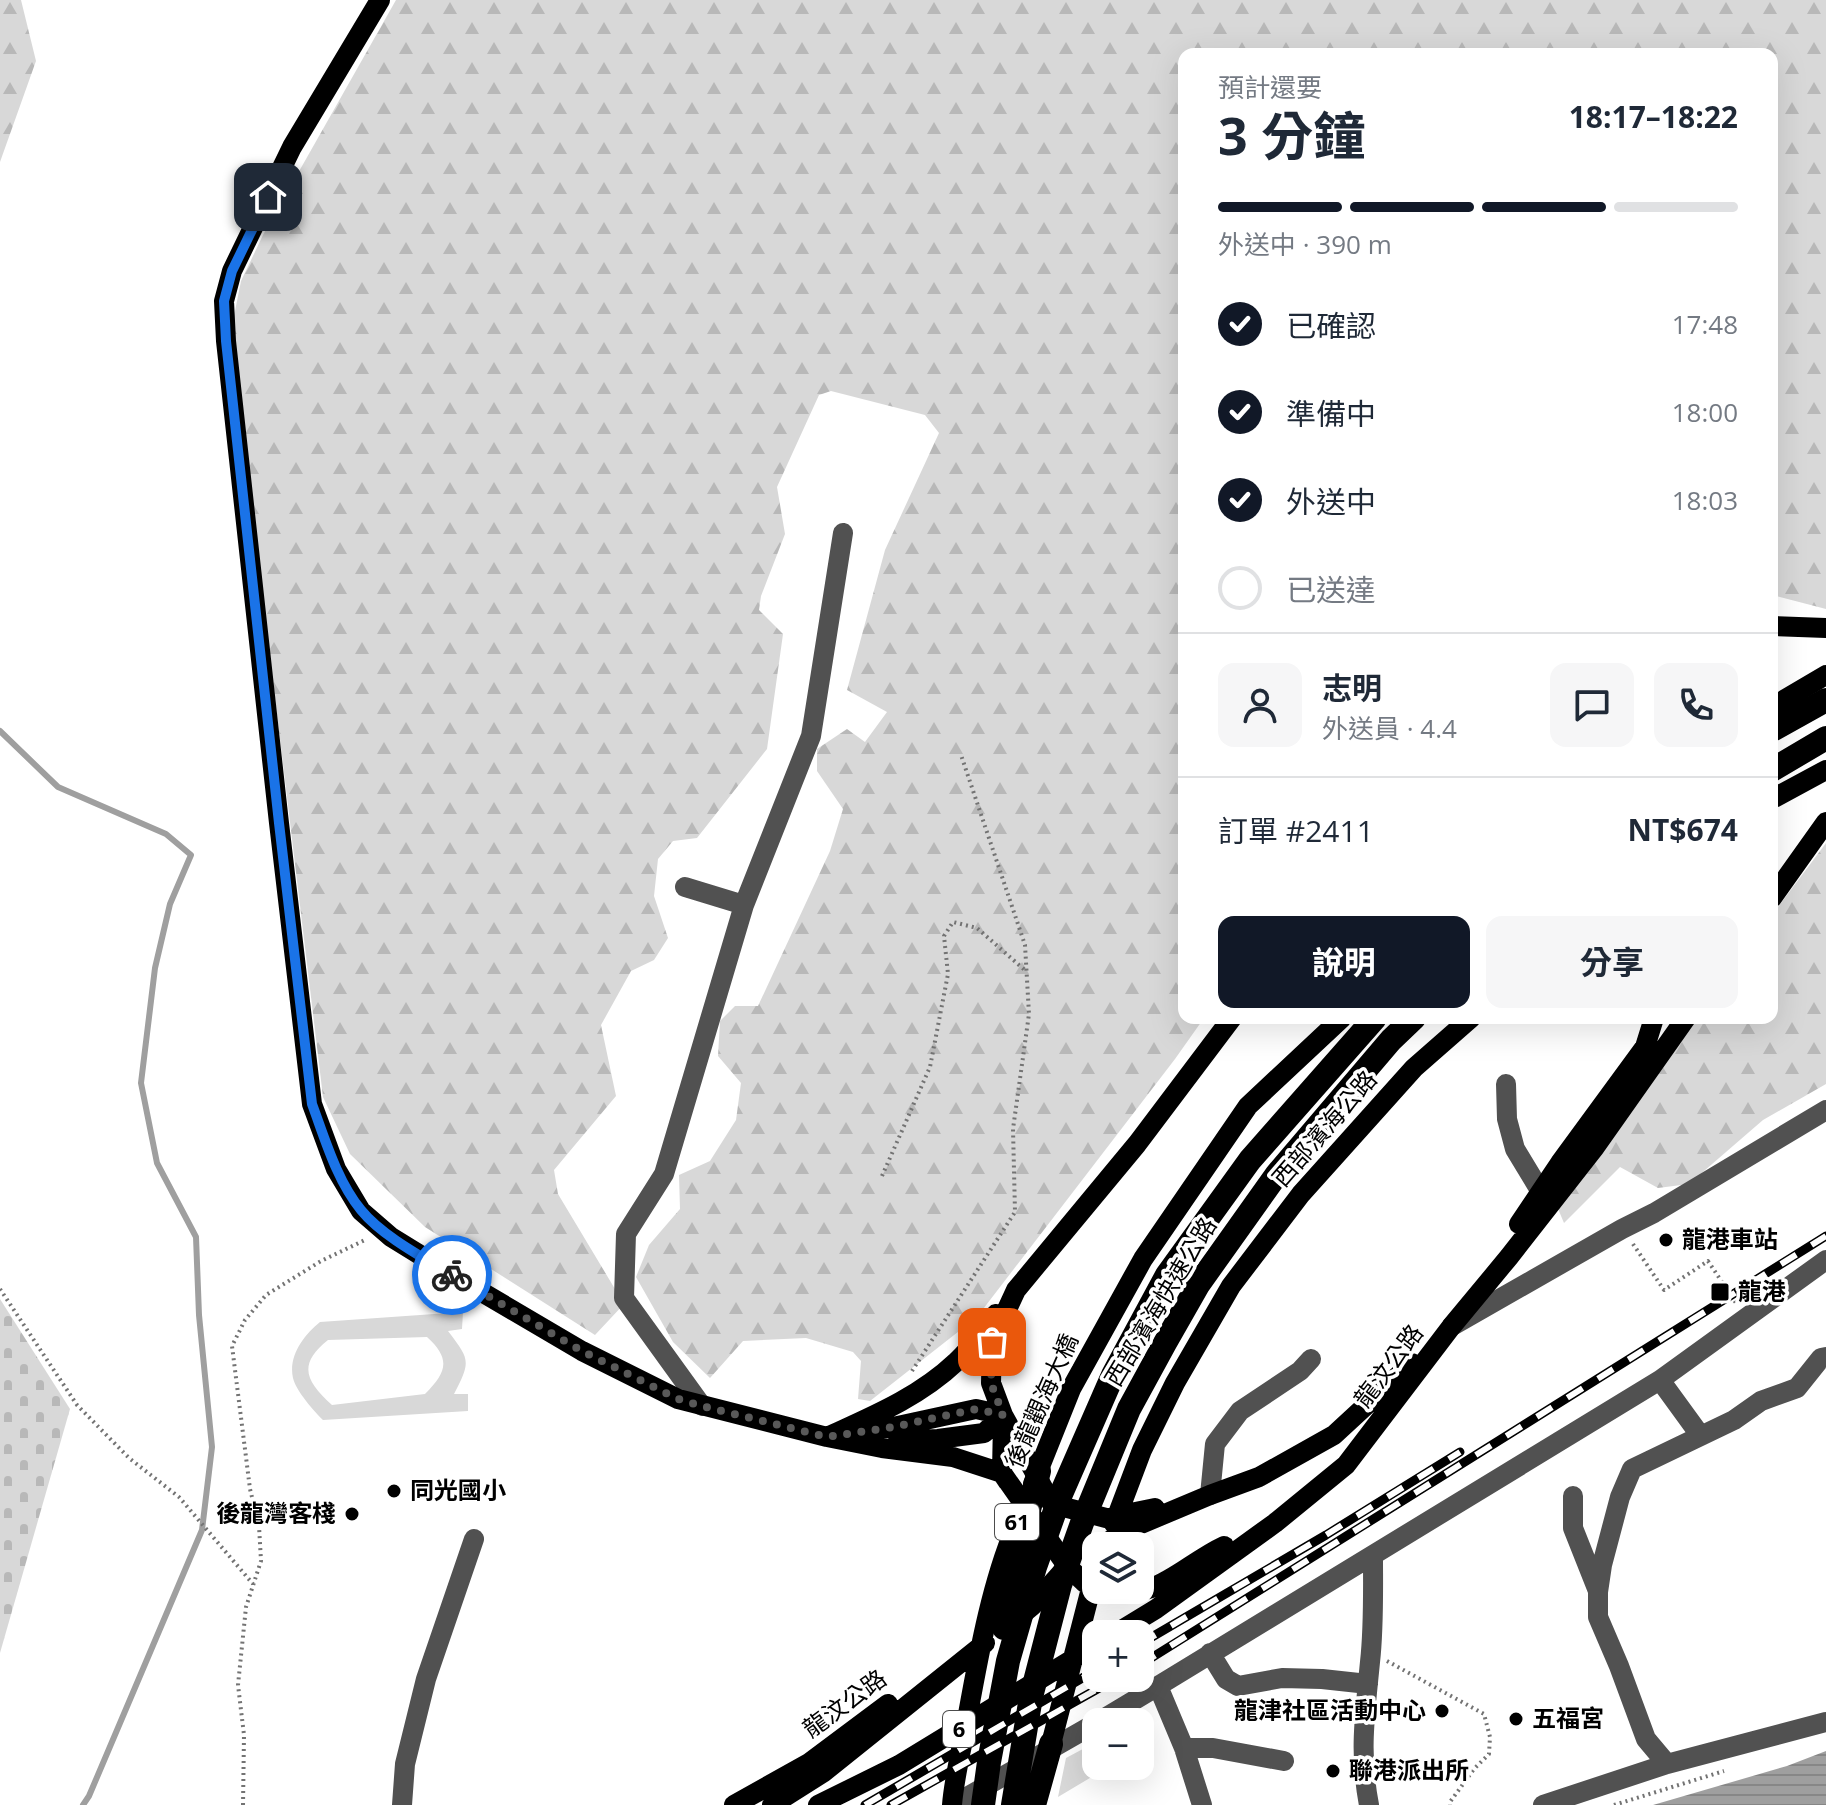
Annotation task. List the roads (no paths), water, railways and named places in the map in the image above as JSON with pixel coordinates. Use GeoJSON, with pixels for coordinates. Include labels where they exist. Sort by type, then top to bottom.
{"type":"FeatureCollection","features":[{"type":"Feature","properties":{"kind":"highway"},"geometry":{"type":"LineString","coordinates":[[1778,727],[1826,700]]}},
{"type":"Feature","properties":{"kind":"highway"},"geometry":{"type":"LineString","coordinates":[[1778,766],[1826,738]]}},
{"type":"Feature","properties":{"kind":"highway","name":"西部濱海快速公路"},"geometry":{"type":"LineString","coordinates":[[983,1805],[1008,1661],[1035,1567],[1061,1494],[1113,1375],[1167,1275],[1250,1160],[1370,1024]]}},
{"type":"Feature","properties":{"kind":"highway","name":"西部濱海快速公路"},"geometry":{"type":"LineString","coordinates":[[1013,1805],[1031,1697],[1050,1622],[1073,1548],[1129,1409],[1198,1285],[1277,1174],[1408,1024]]}},
{"type":"Feature","properties":{"kind":"highway"},"geometry":{"type":"LineString","coordinates":[[989,1762],[996,1679],[1014,1568],[1039,1471]]}},
{"type":"Feature","properties":{"kind":"highway"},"geometry":{"type":"LineString","coordinates":[[1034,1805],[1051,1744]]}},
{"type":"Feature","properties":{"kind":"main road"},"geometry":{"type":"LineString","coordinates":[[380,0],[292,147],[232,271],[224,301],[312,1104],[336,1169],[361,1211],[391,1237],[582,1351],[678,1399],[827,1437],[953,1457],[1002,1473],[1067,1566],[1082,1580]]}},
{"type":"Feature","properties":{"kind":"main road"},"geometry":{"type":"LineString","coordinates":[[1778,626],[1826,628]]}},
{"type":"Feature","properties":{"kind":"main road"},"geometry":{"type":"LineString","coordinates":[[1778,703],[1826,675]]}},
{"type":"Feature","properties":{"kind":"main road"},"geometry":{"type":"LineString","coordinates":[[1778,796],[1826,770]]}},
{"type":"Feature","properties":{"kind":"main road"},"geometry":{"type":"LineString","coordinates":[[1778,890],[1826,822]]}},
{"type":"Feature","properties":{"kind":"main road"},"geometry":{"type":"LineString","coordinates":[[827,1437],[893,1407],[930,1384],[958,1361],[1137,1144],[1227,1024]]}},
{"type":"Feature","properties":{"kind":"main road","name":"後龍觀海大橋"},"geometry":{"type":"LineString","coordinates":[[953,1805],[970,1700],[1005,1551],[1071,1389],[1143,1259],[1248,1106],[1336,1024]]}},
{"type":"Feature","properties":{"kind":"main road","name":"西部濱海公路"},"geometry":{"type":"LineString","coordinates":[[1107,1532],[1175,1383],[1231,1286],[1301,1194],[1414,1068],[1464,1024]]}},
{"type":"Feature","properties":{"kind":"main road"},"geometry":{"type":"LineString","coordinates":[[1451,1327],[1541,1192],[1645,1047],[1652,1024]]}},
{"type":"Feature","properties":{"kind":"main road"},"geometry":{"type":"LineString","coordinates":[[1451,1327],[1595,1147],[1682,1024]]}},
{"type":"Feature","properties":{"kind":"main road"},"geometry":{"type":"LineString","coordinates":[[1016,1290],[992,1342],[991,1383],[1003,1415],[1052,1504],[1067,1566]]}},
{"type":"Feature","properties":{"kind":"main road","name":"龍汶公路"},"geometry":{"type":"LineString","coordinates":[[1124,1532],[1259,1477],[1334,1435],[1451,1327]]}},
{"type":"Feature","properties":{"kind":"main road","name":"龍汶公路"},"geometry":{"type":"LineString","coordinates":[[1138,1620],[1275,1523],[1346,1465],[1451,1327]]}},
{"type":"Feature","properties":{"kind":"main road"},"geometry":{"type":"LineString","coordinates":[[827,1437],[976,1409],[1003,1415]]}},
{"type":"Feature","properties":{"kind":"main road"},"geometry":{"type":"LineString","coordinates":[[955,1655],[1027,1586],[1041,1560],[1038,1537],[1002,1473],[1003,1415]]}},
{"type":"Feature","properties":{"kind":"main road"},"geometry":{"type":"LineString","coordinates":[[1052,1504],[1106,1518],[1210,1495]]}},
{"type":"Feature","properties":{"kind":"main road"},"geometry":{"type":"LineString","coordinates":[[1154,1588],[1212,1552],[1275,1523]]}},
{"type":"Feature","properties":{"kind":"main road","name":"龍汶公路"},"geometry":{"type":"LineString","coordinates":[[734,1805],[809,1763],[1082,1558]]}},
{"type":"Feature","properties":{"kind":"main road"},"geometry":{"type":"LineString","coordinates":[[772,1805],[824,1772],[1032,1606],[1067,1566]]}},
{"type":"Feature","properties":{"kind":"main road"},"geometry":{"type":"LineString","coordinates":[[1044,1805],[1051,1744],[1087,1604]]}},
{"type":"Feature","properties":{"kind":"main road","name":"6"},"geometry":{"type":"LineString","coordinates":[[818,1805],[899,1765],[1082,1654]]}},
{"type":"Feature","properties":{"kind":"street"},"geometry":{"type":"LineString","coordinates":[[702,1406],[624,1298],[626,1234],[664,1174],[744,905],[811,736],[843,533]]}},
{"type":"Feature","properties":{"kind":"street"},"geometry":{"type":"LineString","coordinates":[[685,887],[744,905]]}},
{"type":"Feature","properties":{"kind":"street"},"geometry":{"type":"LineString","coordinates":[[1506,1084],[1507,1119],[1515,1149],[1541,1192]]}},
{"type":"Feature","properties":{"kind":"street"},"geometry":{"type":"LineString","coordinates":[[1451,1327],[1654,1213],[1826,1110]]}},
{"type":"Feature","properties":{"kind":"street"},"geometry":{"type":"LineString","coordinates":[[1798,1127],[1826,1123]]}},
{"type":"Feature","properties":{"kind":"street"},"geometry":{"type":"LineString","coordinates":[[1121,1708],[1660,1380],[1826,1260]]}},
{"type":"Feature","properties":{"kind":"street"},"geometry":{"type":"LineString","coordinates":[[1667,1764],[1646,1739],[1598,1617],[1602,1565],[1620,1497],[1632,1469],[1734,1420],[1761,1401],[1797,1388],[1821,1358],[1826,1357]]}},
{"type":"Feature","properties":{"kind":"street"},"geometry":{"type":"LineString","coordinates":[[1210,1495],[1215,1444],[1240,1411],[1300,1371],[1311,1359]]}},
{"type":"Feature","properties":{"kind":"street"},"geometry":{"type":"LineString","coordinates":[[1660,1380],[1700,1435]]}},
{"type":"Feature","properties":{"kind":"street"},"geometry":{"type":"LineString","coordinates":[[1573,1496],[1573,1528],[1598,1592]]}},
{"type":"Feature","properties":{"kind":"street"},"geometry":{"type":"LineString","coordinates":[[402,1805],[405,1764],[426,1679],[474,1539]]}},
{"type":"Feature","properties":{"kind":"street"},"geometry":{"type":"LineString","coordinates":[[1369,1805],[1362,1758],[1374,1607],[1373,1556]]}},
{"type":"Feature","properties":{"kind":"street"},"geometry":{"type":"LineString","coordinates":[[1210,1653],[1226,1679],[1238,1686],[1282,1678],[1368,1684]]}},
{"type":"Feature","properties":{"kind":"street"},"geometry":{"type":"LineString","coordinates":[[1158,1686],[1184,1748],[1202,1805]]}},
{"type":"Feature","properties":{"kind":"street"},"geometry":{"type":"LineString","coordinates":[[1543,1805],[1667,1764],[1826,1722]]}},
{"type":"Feature","properties":{"kind":"street"},"geometry":{"type":"LineString","coordinates":[[953,1805],[1082,1731]]}},
{"type":"Feature","properties":{"kind":"street"},"geometry":{"type":"LineString","coordinates":[[1184,1748],[1213,1748],[1284,1761]]}},
{"type":"Feature","properties":{"kind":"waterway"},"geometry":{"type":"LineString","coordinates":[[0,731],[58,787],[166,834],[191,855],[170,904],[155,968],[141,1083],[157,1163],[196,1237],[199,1315],[212,1447],[202,1530],[83,1805]]}},
{"type":"Feature","properties":{"kind":"railway"},"geometry":{"type":"LineString","coordinates":[[1154,1656],[1826,1236]]}},
{"type":"Feature","properties":{"kind":"railway"},"geometry":{"type":"LineString","coordinates":[[1154,1636],[1460,1452]]}},
{"type":"Feature","properties":{"kind":"railway"},"geometry":{"type":"LineString","coordinates":[[865,1805],[1082,1678]]}},
{"type":"Feature","properties":{"kind":"railway"},"geometry":{"type":"LineString","coordinates":[[891,1805],[1092,1692]]}},
{"type":"Feature","properties":{"kind":"place","name":"龍港車站"},"geometry":{"type":"Point","coordinates":[1666,1240]}},
{"type":"Feature","properties":{"kind":"place","name":"龍港"},"geometry":{"type":"Point","coordinates":[1720,1292]}},
{"type":"Feature","properties":{"kind":"place","name":"同光國小"},"geometry":{"type":"Point","coordinates":[394,1491]}},
{"type":"Feature","properties":{"kind":"place","name":"後龍灣客棧"},"geometry":{"type":"Point","coordinates":[352,1514]}},
{"type":"Feature","properties":{"kind":"place","name":"龍津社區活動中心"},"geometry":{"type":"Point","coordinates":[1442,1711]}},
{"type":"Feature","properties":{"kind":"place","name":"五福宮"},"geometry":{"type":"Point","coordinates":[1516,1719]}},
{"type":"Feature","properties":{"kind":"place","name":"聯港派出所"},"geometry":{"type":"Point","coordinates":[1333,1771]}}]}
